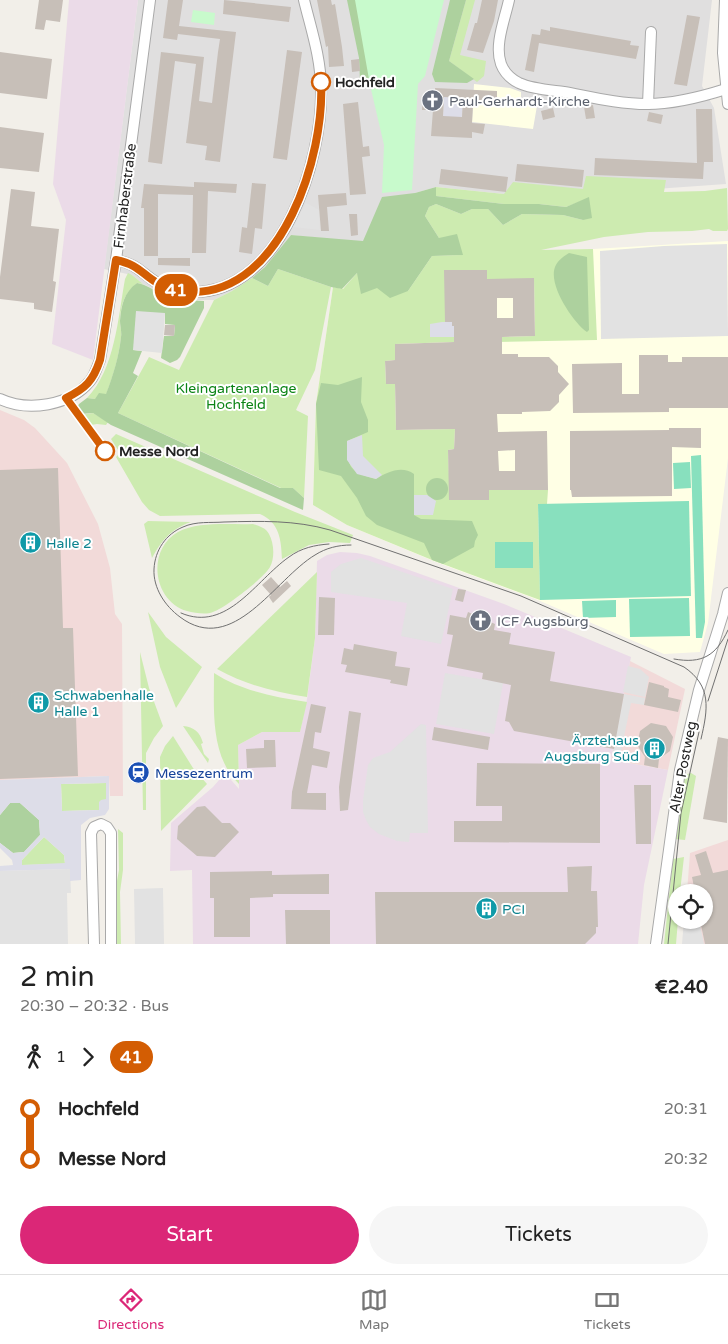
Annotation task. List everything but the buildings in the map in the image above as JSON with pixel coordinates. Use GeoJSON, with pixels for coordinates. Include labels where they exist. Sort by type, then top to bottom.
{"type":"FeatureCollection","features":[{"type":"Feature","properties":{"kind":"street","name":"Firnhaberstraße"},"geometry":{"type":"LineString","coordinates":[[0,399],[22,404],[50,405],[81,390],[96,373],[100,360],[116,260],[150,0]]}},
{"type":"Feature","properties":{"kind":"street"},"geometry":{"type":"LineString","coordinates":[[116,260],[138,267],[152,279],[168,288],[192,292],[206,291],[237,279],[256,264],[278,241],[290,221],[303,188],[315,153],[320,124],[321,78],[315,42],[304,0]]}},
{"type":"Feature","properties":{"kind":"street"},"geometry":{"type":"LineString","coordinates":[[509,0],[500,40],[499,56],[501,64],[510,77],[518,82],[535,87],[620,102],[648,104],[689,99],[726,89]]}},
{"type":"Feature","properties":{"kind":"street"},"geometry":{"type":"LineString","coordinates":[[725,0],[723,53],[728,104]]}},
{"type":"Feature","properties":{"kind":"street"},"geometry":{"type":"LineString","coordinates":[[648,104],[651,32]]}},
{"type":"Feature","properties":{"kind":"street","name":"Alter Postweg"},"geometry":{"type":"LineString","coordinates":[[656,944],[681,763],[707,663],[726,615],[728,593]]}},
{"type":"Feature","properties":{"kind":"street"},"geometry":{"type":"LineString","coordinates":[[94,944],[91,832],[94,827],[101,824],[107,827],[111,833],[112,944]]}},
{"type":"Feature","properties":{"kind":"shaded area"},"geometry":{"type":"Polygon","coordinates":[[[69,0],[138,0],[93,360],[52,344],[66,220],[53,184],[69,0]]]}},
{"type":"Feature","properties":{"kind":"shaded area"},"geometry":{"type":"Polygon","coordinates":[[[138,0],[712,0],[702,86],[714,108],[726,184],[585,194],[504,194],[436,187],[415,193],[363,242],[291,235],[265,267],[252,278],[214,300],[182,300],[165,295],[143,284],[132,275],[104,269],[138,0]]]}},
{"type":"Feature","properties":{"kind":"shaded area"},"geometry":{"type":"Polygon","coordinates":[[[474,84],[510,88],[521,92],[521,98],[538,100],[533,129],[472,122],[474,84]]]}},
{"type":"Feature","properties":{"kind":"shaded area"},"geometry":{"type":"Polygon","coordinates":[[[444,97],[463,98],[461,124],[443,123],[444,97]]]}},
{"type":"Feature","properties":{"kind":"shaded area"},"geometry":{"type":"Polygon","coordinates":[[[306,203],[319,210],[320,230],[293,227],[306,203]]]}},
{"type":"Feature","properties":{"kind":"shaded area"},"geometry":{"type":"Polygon","coordinates":[[[728,241],[728,458],[708,623],[700,652],[664,654],[533,598],[436,562],[347,525],[313,505],[316,404],[333,287],[408,291],[432,256],[728,241]]]}},
{"type":"Feature","properties":{"kind":"shaded area"},"geometry":{"type":"Polygon","coordinates":[[[727,244],[728,336],[601,339],[600,251],[727,244]]]}},
{"type":"Feature","properties":{"kind":"shaded area"},"geometry":{"type":"Polygon","coordinates":[[[136,311],[165,313],[162,353],[133,350],[136,311]]]}},
{"type":"Feature","properties":{"kind":"shaded area"},"geometry":{"type":"Polygon","coordinates":[[[452,322],[456,326],[457,337],[430,337],[430,324],[452,322]]]}},
{"type":"Feature","properties":{"kind":"shaded area"},"geometry":{"type":"Polygon","coordinates":[[[0,410],[24,420],[35,428],[67,463],[98,524],[110,568],[115,614],[122,624],[123,796],[110,796],[109,776],[0,780],[0,410]]]}},
{"type":"Feature","properties":{"kind":"shaded area"},"geometry":{"type":"Polygon","coordinates":[[[362,435],[363,456],[382,475],[376,479],[357,474],[347,460],[347,441],[362,435]]]}},
{"type":"Feature","properties":{"kind":"shaded area"},"geometry":{"type":"Polygon","coordinates":[[[414,495],[427,495],[436,501],[433,515],[414,515],[414,495]]]}},
{"type":"Feature","properties":{"kind":"shaded area"},"geometry":{"type":"Polygon","coordinates":[[[340,552],[370,556],[504,604],[631,657],[611,760],[668,770],[644,885],[638,944],[193,944],[192,870],[170,871],[171,823],[213,787],[225,773],[239,789],[238,745],[262,732],[300,732],[307,699],[315,638],[317,561],[327,555],[340,552]]]}},
{"type":"Feature","properties":{"kind":"shaded area"},"geometry":{"type":"Polygon","coordinates":[[[361,558],[453,589],[441,644],[401,636],[407,603],[331,592],[331,572],[341,564],[361,558]]]}},
{"type":"Feature","properties":{"kind":"shaded area"},"geometry":{"type":"Polygon","coordinates":[[[630,661],[685,689],[668,770],[611,760],[630,661]]]}},
{"type":"Feature","properties":{"kind":"shaded area"},"geometry":{"type":"Polygon","coordinates":[[[628,666],[640,669],[649,677],[645,697],[623,692],[628,666]]]}},
{"type":"Feature","properties":{"kind":"shaded area"},"geometry":{"type":"Polygon","coordinates":[[[445,673],[503,683],[494,734],[436,724],[445,673]]]}},
{"type":"Feature","properties":{"kind":"shaded area"},"geometry":{"type":"Polygon","coordinates":[[[624,694],[645,698],[644,705],[631,703],[621,751],[641,754],[640,760],[612,756],[624,694]]]}},
{"type":"Feature","properties":{"kind":"shaded area"},"geometry":{"type":"Polygon","coordinates":[[[421,724],[426,725],[428,833],[410,833],[409,842],[397,841],[379,834],[370,827],[366,820],[363,812],[363,800],[368,765],[373,758],[390,752],[421,724]]]}},
{"type":"Feature","properties":{"kind":"shaded area"},"geometry":{"type":"Polygon","coordinates":[[[109,776],[109,809],[105,815],[90,818],[81,825],[81,880],[70,881],[70,869],[0,871],[0,866],[13,865],[12,860],[0,848],[0,843],[13,853],[24,852],[40,835],[39,820],[20,803],[10,803],[0,815],[0,780],[109,776]],[[106,783],[61,784],[62,811],[99,810],[99,802],[106,799],[106,783]],[[44,837],[22,860],[22,865],[65,863],[64,855],[44,837]]]}},
{"type":"Feature","properties":{"kind":"shaded area"},"geometry":{"type":"Polygon","coordinates":[[[728,840],[728,944],[683,944],[684,929],[713,929],[713,884],[688,884],[690,853],[728,840]]]}},
{"type":"Feature","properties":{"kind":"shaded area"},"geometry":{"type":"Polygon","coordinates":[[[70,869],[71,893],[67,893],[68,944],[0,944],[0,871],[70,869]]]}},
{"type":"Feature","properties":{"kind":"shaded area"},"geometry":{"type":"Polygon","coordinates":[[[163,888],[164,944],[135,944],[134,889],[163,888]]]}},
{"type":"Feature","properties":{"kind":"shaded area"},"geometry":{"type":"Polygon","coordinates":[[[683,929],[701,929],[704,944],[682,944],[683,929]]]}},
{"type":"Feature","properties":{"kind":"green space"},"geometry":{"type":"Polygon","coordinates":[[[347,0],[368,0],[374,83],[360,81],[359,58],[347,0]]]}},
{"type":"Feature","properties":{"kind":"green space"},"geometry":{"type":"Polygon","coordinates":[[[355,0],[444,0],[425,76],[418,84],[412,190],[382,193],[384,145],[370,85],[355,0]]]}},
{"type":"Feature","properties":{"kind":"green space"},"geometry":{"type":"Polygon","coordinates":[[[450,0],[466,0],[449,61],[474,79],[467,83],[435,82],[432,74],[450,0]]]}},
{"type":"Feature","properties":{"kind":"green space"},"geometry":{"type":"Polygon","coordinates":[[[466,0],[475,0],[460,55],[486,61],[484,76],[477,82],[449,61],[466,0]]]}},
{"type":"Feature","properties":{"kind":"green space"},"geometry":{"type":"Polygon","coordinates":[[[193,10],[215,13],[214,25],[191,22],[193,10]]]}},
{"type":"Feature","properties":{"kind":"green space"},"geometry":{"type":"Polygon","coordinates":[[[586,176],[666,180],[664,192],[705,191],[727,188],[728,229],[727,231],[713,231],[709,229],[648,232],[604,237],[541,250],[593,249],[597,340],[496,342],[496,337],[535,336],[534,279],[487,279],[487,270],[445,270],[446,322],[441,324],[430,337],[454,337],[454,342],[395,344],[395,360],[385,361],[386,384],[395,384],[396,430],[455,429],[454,449],[448,450],[450,500],[488,500],[489,490],[548,490],[547,504],[538,505],[540,600],[432,560],[347,525],[313,505],[316,404],[333,287],[343,289],[357,273],[377,287],[408,291],[432,256],[462,255],[439,238],[425,216],[429,207],[436,204],[461,214],[472,209],[488,209],[503,225],[522,214],[563,215],[583,220],[589,198],[566,207],[539,204],[504,204],[436,196],[436,187],[504,194],[513,182],[583,189],[586,176]]]}},
{"type":"Feature","properties":{"kind":"green space"},"geometry":{"type":"Polygon","coordinates":[[[436,187],[436,196],[504,204],[539,204],[566,207],[589,197],[592,218],[583,220],[563,215],[522,214],[503,225],[488,209],[472,209],[461,214],[436,204],[429,207],[425,216],[439,238],[457,234],[463,255],[432,256],[408,291],[390,298],[377,288],[361,294],[357,273],[342,289],[278,269],[268,286],[252,278],[265,267],[291,235],[363,241],[382,197],[415,193],[436,187]]]}},
{"type":"Feature","properties":{"kind":"green space"},"geometry":{"type":"Polygon","coordinates":[[[569,253],[587,257],[589,330],[587,332],[569,312],[558,293],[555,283],[555,267],[569,253]]]}},
{"type":"Feature","properties":{"kind":"green space","name":"Kleingartenanlage Hochfeld"},"geometry":{"type":"Polygon","coordinates":[[[278,269],[331,287],[315,370],[296,410],[308,416],[304,498],[293,488],[281,488],[118,413],[149,357],[179,370],[214,300],[252,278],[268,286],[278,269]]]}},
{"type":"Feature","properties":{"kind":"green space"},"geometry":{"type":"Polygon","coordinates":[[[128,273],[143,284],[137,283],[126,295],[122,304],[119,352],[106,395],[95,399],[87,398],[104,373],[109,358],[114,342],[125,279],[128,273]]]}},
{"type":"Feature","properties":{"kind":"green space"},"geometry":{"type":"Polygon","coordinates":[[[137,283],[173,297],[204,301],[204,308],[177,360],[170,363],[161,358],[164,336],[174,336],[175,325],[165,324],[165,313],[133,350],[142,351],[133,373],[138,376],[118,413],[280,488],[293,488],[304,498],[303,510],[111,425],[93,413],[81,414],[77,408],[79,404],[87,398],[95,399],[99,393],[106,394],[119,351],[122,305],[126,295],[137,283]]]}},
{"type":"Feature","properties":{"kind":"green space"},"geometry":{"type":"Polygon","coordinates":[[[362,377],[361,402],[368,420],[368,432],[347,441],[349,463],[360,474],[376,479],[390,472],[400,470],[409,471],[414,474],[414,515],[421,519],[472,521],[478,535],[474,547],[443,564],[432,560],[424,543],[377,525],[366,516],[357,498],[341,476],[319,470],[316,404],[321,383],[338,385],[362,377]]]}},
{"type":"Feature","properties":{"kind":"green space"},"geometry":{"type":"Polygon","coordinates":[[[93,413],[108,422],[106,425],[91,425],[81,415],[93,413]]]}},
{"type":"Feature","properties":{"kind":"green space"},"geometry":{"type":"Polygon","coordinates":[[[116,434],[295,512],[353,535],[350,543],[329,542],[309,545],[282,559],[278,533],[272,522],[260,514],[160,516],[149,510],[142,502],[116,457],[120,453],[111,439],[116,434]]]}},
{"type":"Feature","properties":{"kind":"green space"},"geometry":{"type":"Polygon","coordinates":[[[701,455],[705,622],[702,638],[696,638],[691,456],[701,455]]]}},
{"type":"Feature","properties":{"kind":"green space"},"geometry":{"type":"Polygon","coordinates":[[[690,462],[691,488],[674,489],[673,463],[690,462]]]}},
{"type":"Feature","properties":{"kind":"green space"},"geometry":{"type":"Polygon","coordinates":[[[437,478],[445,481],[448,489],[445,497],[437,500],[429,497],[426,489],[429,481],[437,478]]]}},
{"type":"Feature","properties":{"kind":"green space"},"geometry":{"type":"Polygon","coordinates":[[[689,501],[691,596],[540,600],[538,504],[689,501]]]}},
{"type":"Feature","properties":{"kind":"green space"},"geometry":{"type":"Polygon","coordinates":[[[148,521],[191,522],[178,528],[168,536],[152,558],[144,524],[148,521]]]}},
{"type":"Feature","properties":{"kind":"green space"},"geometry":{"type":"Polygon","coordinates":[[[253,524],[268,532],[272,542],[273,559],[266,572],[244,592],[219,609],[207,613],[187,611],[167,597],[161,586],[158,562],[161,551],[168,540],[178,532],[195,526],[253,524]]]}},
{"type":"Feature","properties":{"kind":"green space"},"geometry":{"type":"Polygon","coordinates":[[[495,542],[533,542],[533,568],[495,568],[495,542]]]}},
{"type":"Feature","properties":{"kind":"green space"},"geometry":{"type":"Polygon","coordinates":[[[317,572],[315,638],[307,697],[261,687],[217,669],[317,572]]]}},
{"type":"Feature","properties":{"kind":"green space"},"geometry":{"type":"Polygon","coordinates":[[[689,598],[690,636],[630,637],[629,599],[689,598]]]}},
{"type":"Feature","properties":{"kind":"green space"},"geometry":{"type":"Polygon","coordinates":[[[616,600],[616,617],[583,618],[582,601],[616,600]]]}},
{"type":"Feature","properties":{"kind":"green space"},"geometry":{"type":"Polygon","coordinates":[[[148,612],[166,637],[202,667],[176,708],[160,667],[148,612]]]}},
{"type":"Feature","properties":{"kind":"green space"},"geometry":{"type":"Polygon","coordinates":[[[140,652],[149,688],[163,726],[146,753],[146,810],[143,810],[140,652]]]}},
{"type":"Feature","properties":{"kind":"green space"},"geometry":{"type":"Polygon","coordinates":[[[214,673],[247,689],[307,702],[300,732],[262,732],[238,745],[239,784],[230,773],[218,746],[214,717],[214,673]]]}},
{"type":"Feature","properties":{"kind":"green space"},"geometry":{"type":"Polygon","coordinates":[[[183,726],[193,729],[200,736],[204,754],[209,759],[208,763],[183,726]]]}},
{"type":"Feature","properties":{"kind":"green space"},"geometry":{"type":"Polygon","coordinates":[[[173,736],[193,768],[207,784],[161,831],[160,757],[165,746],[173,736]]]}},
{"type":"Feature","properties":{"kind":"green space"},"geometry":{"type":"Polygon","coordinates":[[[691,773],[696,776],[685,840],[675,839],[684,775],[691,773]]]}},
{"type":"Feature","properties":{"kind":"green space"},"geometry":{"type":"Polygon","coordinates":[[[106,783],[106,800],[99,810],[62,811],[61,784],[106,783]]]}},
{"type":"Feature","properties":{"kind":"green space"},"geometry":{"type":"Polygon","coordinates":[[[10,803],[20,803],[39,820],[40,835],[24,852],[13,853],[0,843],[0,815],[10,803]]]}},
{"type":"Feature","properties":{"kind":"green space"},"geometry":{"type":"Polygon","coordinates":[[[118,829],[123,833],[123,870],[120,892],[121,944],[116,944],[115,892],[119,870],[118,829]]]}},
{"type":"Feature","properties":{"kind":"green space"},"geometry":{"type":"Polygon","coordinates":[[[44,837],[64,855],[65,864],[22,865],[22,860],[44,837]]]}},
{"type":"Feature","properties":{"kind":"green space"},"geometry":{"type":"Polygon","coordinates":[[[684,857],[681,884],[670,884],[673,859],[684,857]]]}},
{"type":"Feature","properties":{"kind":"green space"},"geometry":{"type":"Polygon","coordinates":[[[668,906],[668,929],[677,929],[676,944],[664,944],[668,906]]]}},
{"type":"Feature","properties":{"kind":"tram line"},"geometry":{"type":"LineString","coordinates":[[351,545],[323,550],[300,566],[252,610],[235,621],[218,628],[199,627],[180,617],[169,608],[161,596],[154,576],[155,562],[162,544],[171,534],[188,525],[251,521],[304,524],[330,530],[521,596],[684,667],[693,674],[704,690],[706,708],[701,739]]}},
{"type":"Feature","properties":{"kind":"tram line"},"geometry":{"type":"LineString","coordinates":[[181,613],[197,617],[213,616],[227,610],[298,551],[308,547],[329,544]]}},
{"type":"Feature","properties":{"kind":"tram line"},"geometry":{"type":"LineString","coordinates":[[674,659],[693,660],[707,656],[718,646],[728,630]]}},
{"type":"Feature","properties":{"kind":"tram line"},"geometry":{"type":"LineString","coordinates":[[708,701],[728,639]]}},
{"type":"Feature","properties":{"kind":"tram line"},"geometry":{"type":"LineString","coordinates":[[668,944],[681,813],[699,732]]}},
{"type":"Feature","properties":{"kind":"bus line","name":"41"},"geometry":{"type":"LineString","coordinates":[[105,451],[66,398],[81,390],[96,373],[100,360],[116,260],[138,267],[159,284],[168,288],[192,292],[214,289],[237,279],[247,272],[278,241],[295,210],[315,153],[320,124],[321,82]]}},
{"type":"Feature","properties":{"kind":"place","name":"Hochfeld"},"geometry":{"type":"Point","coordinates":[321,82]}},
{"type":"Feature","properties":{"kind":"place","name":"Paul-Gerhardt-Kirche"},"geometry":{"type":"Point","coordinates":[433,101]}},
{"type":"Feature","properties":{"kind":"place","name":"Messe Nord"},"geometry":{"type":"Point","coordinates":[105,451]}},
{"type":"Feature","properties":{"kind":"place","name":"Halle 2"},"geometry":{"type":"Point","coordinates":[30,543]}},
{"type":"Feature","properties":{"kind":"place","name":"ICF Augsburg"},"geometry":{"type":"Point","coordinates":[481,621]}},
{"type":"Feature","properties":{"kind":"place","name":"Schwabenhalle Halle 1"},"geometry":{"type":"Point","coordinates":[38,703]}},
{"type":"Feature","properties":{"kind":"place","name":"Ärztehaus Augsburg Süd"},"geometry":{"type":"Point","coordinates":[655,748]}},
{"type":"Feature","properties":{"kind":"place","name":"Messezentrum"},"geometry":{"type":"Point","coordinates":[139,773]}},
{"type":"Feature","properties":{"kind":"place","name":"PCI"},"geometry":{"type":"Point","coordinates":[486,909]}}]}
